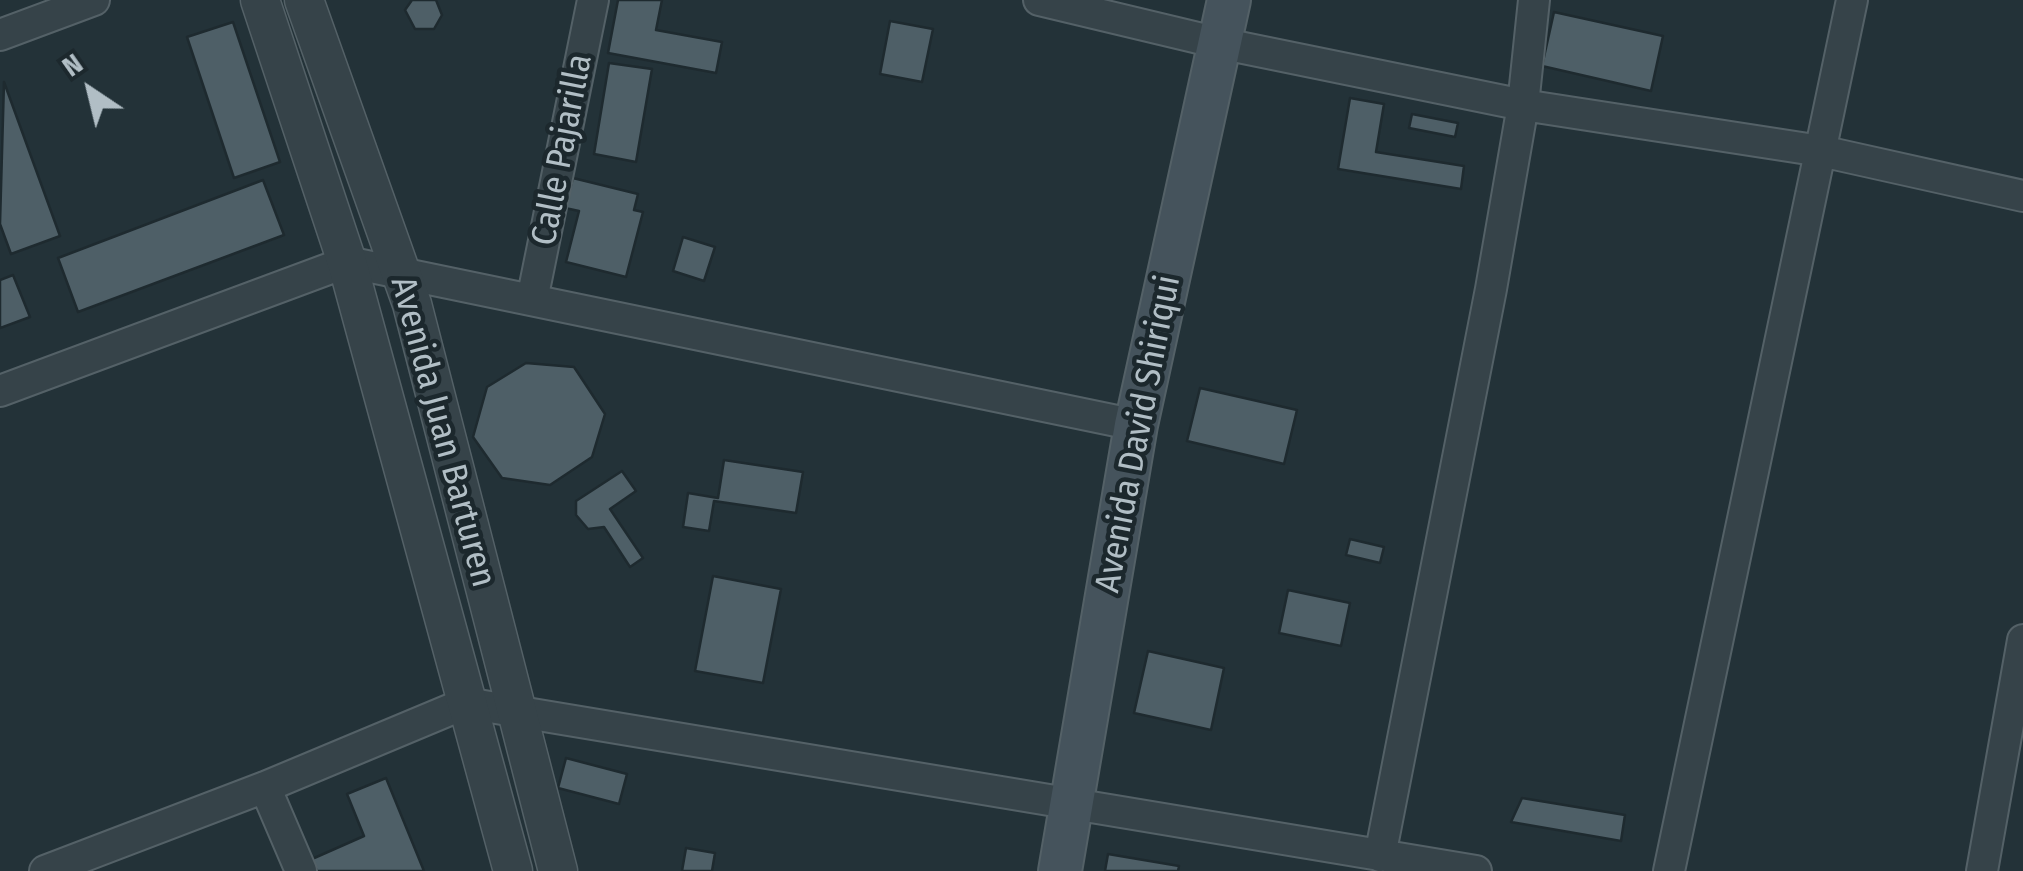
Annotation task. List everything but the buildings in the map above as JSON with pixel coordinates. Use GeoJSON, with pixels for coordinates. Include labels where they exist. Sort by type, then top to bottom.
{"type":"FeatureCollection","features":[{"type":"Feature","properties":{"kind":"main road","name":"Avenida David Shiriqui"},"geometry":{"type":"LineString","coordinates":[[1060,871],[1136,425],[1228,0]]}},
{"type":"Feature","properties":{"kind":"street"},"geometry":{"type":"LineString","coordinates":[[0,35],[94,0]]}},
{"type":"Feature","properties":{"kind":"street","name":"Avenida Juan Barturen"},"geometry":{"type":"LineString","coordinates":[[260,0],[347,262],[513,871]]}},
{"type":"Feature","properties":{"kind":"street","name":"Avenida Juan Barturen"},"geometry":{"type":"LineString","coordinates":[[304,0],[400,273],[558,871]]}},
{"type":"Feature","properties":{"kind":"street","name":"Calle Pajarilla"},"geometry":{"type":"LineString","coordinates":[[532,300],[593,0]]}},
{"type":"Feature","properties":{"kind":"street"},"geometry":{"type":"LineString","coordinates":[[1040,0],[1219,43],[1523,106],[1820,151],[2023,196]]}},
{"type":"Feature","properties":{"kind":"street"},"geometry":{"type":"LineString","coordinates":[[1380,856],[1523,106],[1534,0]]}},
{"type":"Feature","properties":{"kind":"street"},"geometry":{"type":"LineString","coordinates":[[1670,871],[1852,0]]}},
{"type":"Feature","properties":{"kind":"street"},"geometry":{"type":"LineString","coordinates":[[0,391],[347,262],[1136,425]]}},
{"type":"Feature","properties":{"kind":"street"},"geometry":{"type":"LineString","coordinates":[[1982,871],[2023,640]]}},
{"type":"Feature","properties":{"kind":"street"},"geometry":{"type":"LineString","coordinates":[[44,871],[265,787],[466,703],[1476,871]]}},
{"type":"Feature","properties":{"kind":"street"},"geometry":{"type":"LineString","coordinates":[[265,787],[301,871]]}}]}
